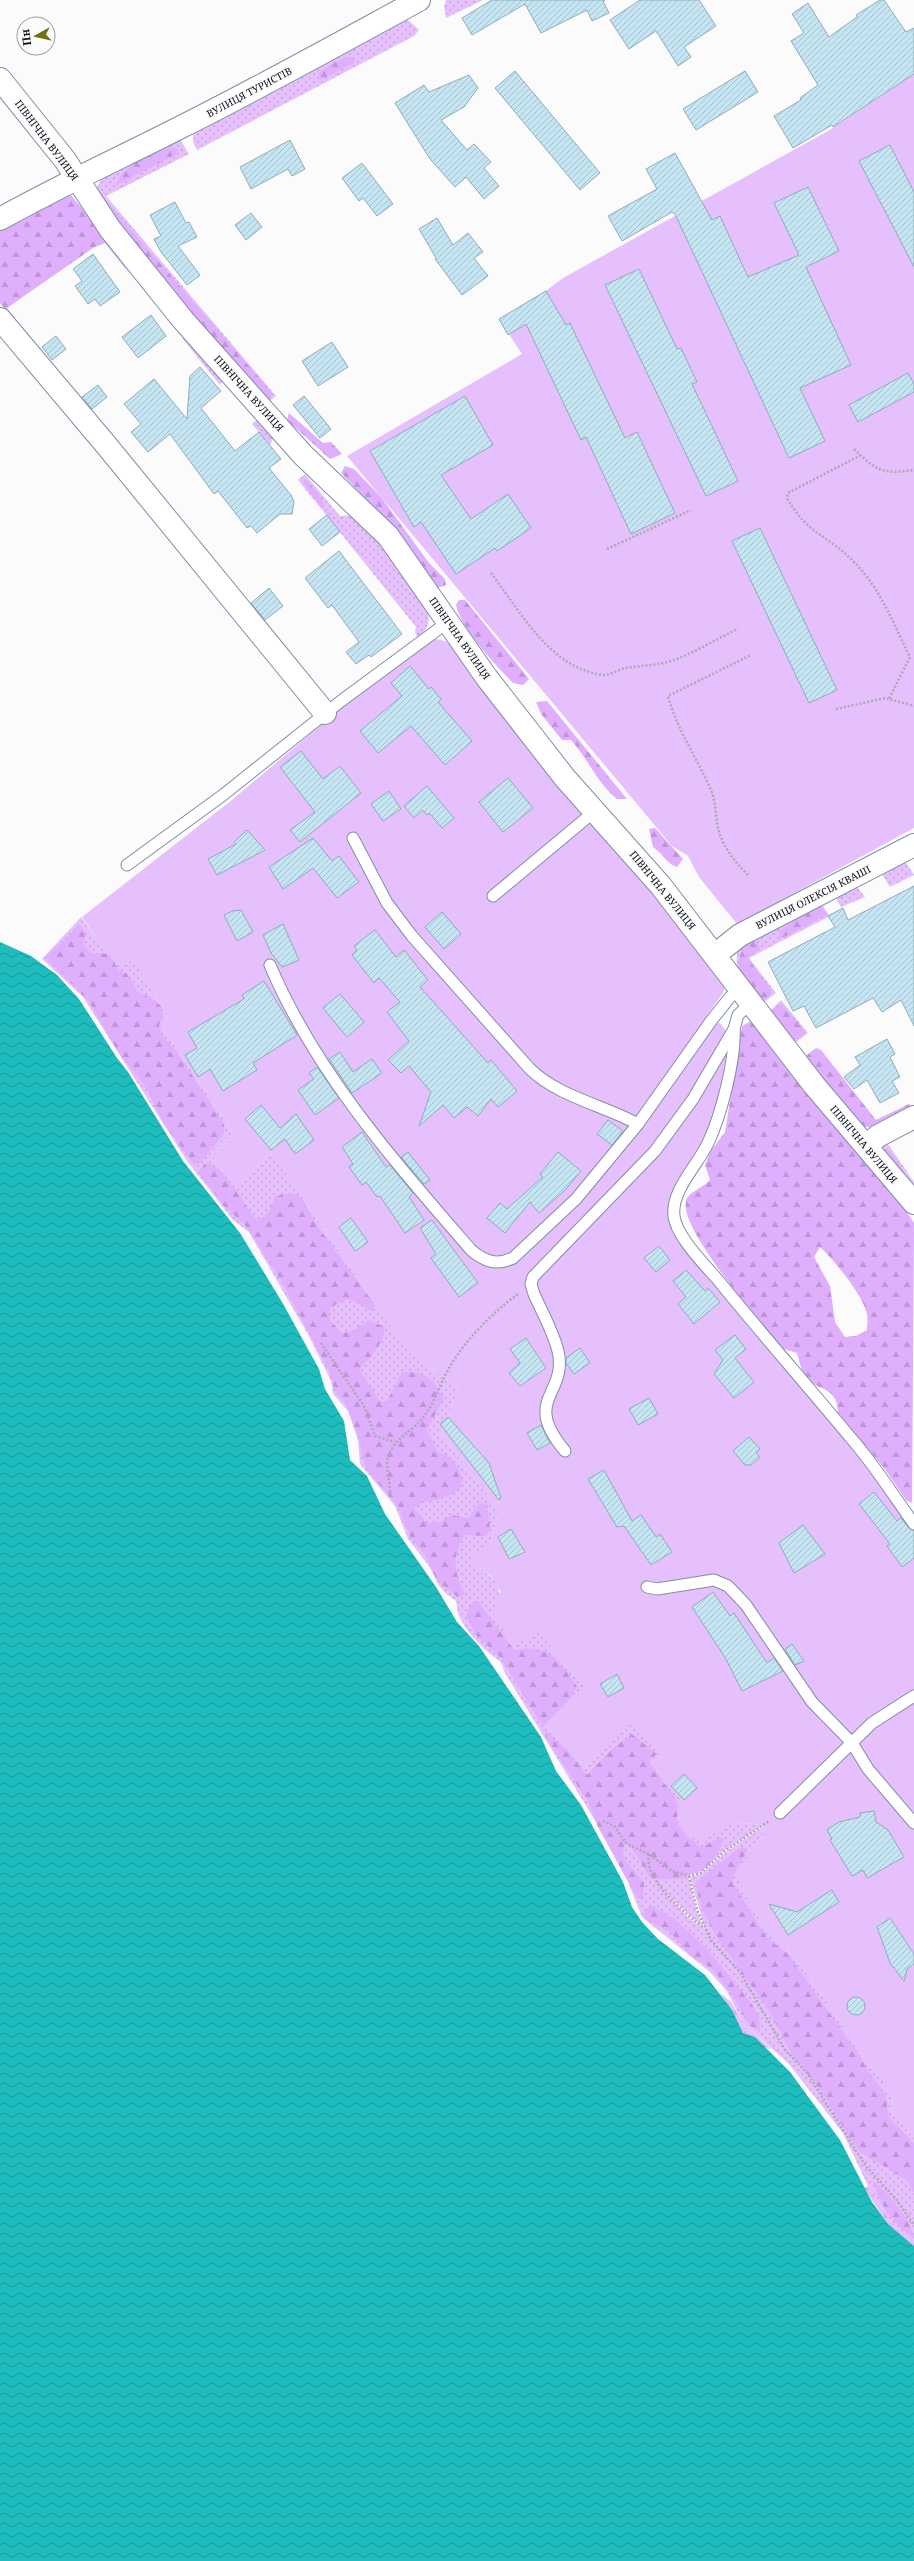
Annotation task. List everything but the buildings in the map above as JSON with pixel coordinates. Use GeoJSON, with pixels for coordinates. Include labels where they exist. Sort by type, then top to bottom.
{"type":"FeatureCollection","features":[{"type":"Feature","properties":{"kind":"street","name":"ВУЛИЦЯ ТУРИСТІВ"},"geometry":{"type":"LineString","coordinates":[[0,219],[77,178],[202,116],[419,0]]}},
{"type":"Feature","properties":{"kind":"street","name":"ПІВНІЧНА ВУЛИЦЯ"},"geometry":{"type":"LineString","coordinates":[[0,79],[42,129],[110,228],[183,320],[303,455],[388,536],[487,678],[566,778],[661,886],[716,954],[814,1085],[867,1145],[914,1203]]}},
{"type":"Feature","properties":{"kind":"street"},"geometry":{"type":"LineString","coordinates":[[0,319],[107,446],[325,714]]}},
{"type":"Feature","properties":{"kind":"street","name":"ВУЛИЦЯ ОЛЕКСІЯ КВАШІ"},"geometry":{"type":"LineString","coordinates":[[716,954],[740,935],[914,845]]}},
{"type":"Feature","properties":{"kind":"street"},"geometry":{"type":"LineString","coordinates":[[867,1145],[878,1136],[914,1117]]}},
{"type":"Feature","properties":{"kind":"lane"},"geometry":{"type":"LineString","coordinates":[[127,865],[223,795],[325,714],[448,622]]}},
{"type":"Feature","properties":{"kind":"lane"},"geometry":{"type":"LineString","coordinates":[[493,896],[595,811]]}},
{"type":"Feature","properties":{"kind":"lane"},"geometry":{"type":"LineString","coordinates":[[353,838],[388,903],[412,936],[530,1069],[537,1076],[582,1101],[638,1124]]}},
{"type":"Feature","properties":{"kind":"lane"},"geometry":{"type":"LineString","coordinates":[[270,965],[298,1024],[364,1122],[433,1207],[481,1258],[492,1262],[505,1262],[512,1258],[576,1200],[638,1124],[711,1021],[731,996],[746,996],[734,1029],[693,1099],[655,1151],[533,1277],[531,1284],[558,1351],[559,1370],[545,1410],[547,1424],[552,1435],[565,1451]]}},
{"type":"Feature","properties":{"kind":"lane"},"geometry":{"type":"LineString","coordinates":[[734,1029],[735,1044],[721,1104],[708,1143],[677,1194],[674,1216],[687,1242],[764,1337],[855,1443],[883,1478],[914,1524]]}},
{"type":"Feature","properties":{"kind":"lane"},"geometry":{"type":"LineString","coordinates":[[647,1587],[657,1589],[714,1580],[728,1586],[746,1605],[812,1702],[852,1743],[868,1769],[914,1824]]}},
{"type":"Feature","properties":{"kind":"lane"},"geometry":{"type":"LineString","coordinates":[[780,1813],[872,1722],[914,1696]]}},
{"type":"Feature","properties":{"kind":"path"},"geometry":{"type":"LineString","coordinates":[[854,449],[872,467],[895,473],[914,470]]}},
{"type":"Feature","properties":{"kind":"path"},"geometry":{"type":"LineString","coordinates":[[861,455],[788,494],[787,498],[795,513],[812,531],[852,560],[875,585],[910,657],[889,699]]}},
{"type":"Feature","properties":{"kind":"path"},"geometry":{"type":"LineString","coordinates":[[607,550],[691,510]]}},
{"type":"Feature","properties":{"kind":"path"},"geometry":{"type":"LineString","coordinates":[[491,573],[542,641],[571,665],[603,676],[625,668],[656,665],[678,659],[738,629]]}},
{"type":"Feature","properties":{"kind":"path"},"geometry":{"type":"LineString","coordinates":[[748,875],[727,852],[720,834],[717,811],[712,792],[674,717],[668,696],[751,655]]}},
{"type":"Feature","properties":{"kind":"path"},"geometry":{"type":"LineString","coordinates":[[836,709],[885,698],[914,706]]}},
{"type":"Feature","properties":{"kind":"path"},"geometry":{"type":"LineString","coordinates":[[390,1496],[391,1484],[387,1458],[395,1442],[421,1420],[429,1410],[448,1370],[467,1344],[503,1305],[531,1284]]}},
{"type":"Feature","properties":{"kind":"path"},"geometry":{"type":"LineString","coordinates":[[321,1343],[364,1406],[375,1436],[395,1442]]}},
{"type":"Feature","properties":{"kind":"path"},"geometry":{"type":"LineString","coordinates":[[603,1821],[614,1826],[627,1844],[649,1854],[672,1871],[689,1876],[700,1873],[725,1851],[780,1813]]}},
{"type":"Feature","properties":{"kind":"path"},"geometry":{"type":"LineString","coordinates":[[649,1854],[647,1862],[656,1881],[690,1917],[705,1928]]}},
{"type":"Feature","properties":{"kind":"path"},"geometry":{"type":"LineString","coordinates":[[689,1876],[697,1910],[711,1940],[740,1972],[785,2050],[807,2073],[865,2165],[895,2198],[914,2225]]}},
{"type":"Feature","properties":{"kind":"green space"},"geometry":{"type":"Polygon","coordinates":[[[446,0],[483,0],[446,18],[444,6],[446,0]]]}},
{"type":"Feature","properties":{"kind":"green space"},"geometry":{"type":"Polygon","coordinates":[[[407,19],[419,30],[414,36],[197,150],[193,142],[194,129],[407,19]]]}},
{"type":"Feature","properties":{"kind":"green space"},"geometry":{"type":"Polygon","coordinates":[[[345,57],[355,57],[354,63],[320,80],[319,72],[345,57]]]}},
{"type":"Feature","properties":{"kind":"green space"},"geometry":{"type":"Polygon","coordinates":[[[914,74],[914,828],[737,924],[699,877],[688,856],[672,846],[347,456],[522,354],[499,319],[547,290],[563,278],[828,131],[914,74]]]}},
{"type":"Feature","properties":{"kind":"green space"},"geometry":{"type":"Polygon","coordinates":[[[178,136],[189,154],[106,196],[276,396],[266,404],[97,199],[97,188],[101,179],[178,136]]]}},
{"type":"Feature","properties":{"kind":"green space"},"geometry":{"type":"Polygon","coordinates":[[[173,147],[178,149],[175,155],[116,185],[125,171],[139,160],[173,147]]]}},
{"type":"Feature","properties":{"kind":"green space"},"geometry":{"type":"Polygon","coordinates":[[[69,193],[106,236],[129,273],[105,243],[93,248],[7,308],[24,330],[21,329],[0,303],[0,230],[69,193]]]}},
{"type":"Feature","properties":{"kind":"green space"},"geometry":{"type":"Polygon","coordinates":[[[102,198],[274,395],[267,399],[184,310],[105,211],[102,198]]]}},
{"type":"Feature","properties":{"kind":"green space"},"geometry":{"type":"Polygon","coordinates":[[[182,338],[187,338],[223,380],[220,385],[182,338]]]}},
{"type":"Feature","properties":{"kind":"green space"},"geometry":{"type":"Polygon","coordinates":[[[289,413],[323,443],[331,442],[342,454],[330,459],[287,420],[289,413]]]}},
{"type":"Feature","properties":{"kind":"green space"},"geometry":{"type":"Polygon","coordinates":[[[259,418],[274,437],[270,445],[252,424],[259,418]]]}},
{"type":"Feature","properties":{"kind":"green space"},"geometry":{"type":"Polygon","coordinates":[[[345,466],[354,469],[381,497],[429,563],[445,579],[446,585],[437,588],[388,522],[341,473],[345,466]]]}},
{"type":"Feature","properties":{"kind":"green space"},"geometry":{"type":"Polygon","coordinates":[[[305,474],[340,516],[352,515],[379,540],[427,609],[429,618],[428,625],[418,638],[415,632],[416,627],[298,480],[305,474]]]}},
{"type":"Feature","properties":{"kind":"green space"},"geometry":{"type":"Polygon","coordinates":[[[305,479],[316,490],[326,507],[321,507],[304,484],[303,480],[305,479]]]}},
{"type":"Feature","properties":{"kind":"green space"},"geometry":{"type":"Polygon","coordinates":[[[459,600],[465,600],[529,679],[523,685],[513,683],[480,646],[459,615],[456,605],[459,600]]]}},
{"type":"Feature","properties":{"kind":"green space"},"geometry":{"type":"Polygon","coordinates":[[[437,639],[451,643],[630,861],[726,984],[723,993],[706,1017],[721,1024],[733,1041],[717,1105],[704,1141],[671,1215],[848,1439],[914,1529],[914,2138],[890,2109],[893,2101],[882,2078],[869,2066],[822,1994],[783,1942],[775,1943],[751,1907],[736,1874],[765,1831],[763,1825],[731,1822],[702,1842],[689,1835],[677,1820],[678,1805],[682,1801],[650,1762],[660,1753],[632,1723],[585,1769],[546,1726],[586,1689],[538,1631],[514,1646],[491,1612],[499,1606],[495,1597],[501,1592],[491,1576],[473,1564],[472,1555],[491,1541],[499,1511],[441,1434],[459,1388],[410,1354],[272,1153],[235,1186],[211,1154],[233,1132],[162,1026],[168,1017],[134,961],[123,965],[97,940],[82,917],[232,800],[346,704],[430,641],[437,639]]]}},
{"type":"Feature","properties":{"kind":"green space"},"geometry":{"type":"Polygon","coordinates":[[[547,701],[627,799],[617,799],[610,793],[571,740],[562,740],[541,714],[536,702],[547,701]]]}},
{"type":"Feature","properties":{"kind":"green space"},"geometry":{"type":"Polygon","coordinates":[[[655,828],[683,859],[677,867],[670,863],[653,847],[649,829],[655,828]]]}},
{"type":"Feature","properties":{"kind":"green space"},"geometry":{"type":"Polygon","coordinates":[[[904,859],[914,875],[890,887],[880,871],[904,859]]]}},
{"type":"Feature","properties":{"kind":"green space"},"geometry":{"type":"Polygon","coordinates":[[[857,887],[865,897],[841,907],[836,898],[857,887]]]}},
{"type":"Feature","properties":{"kind":"green space"},"geometry":{"type":"Polygon","coordinates":[[[821,903],[829,915],[828,917],[749,958],[776,993],[764,1002],[742,977],[737,963],[739,947],[821,903]]]}},
{"type":"Feature","properties":{"kind":"green space"},"geometry":{"type":"Polygon","coordinates":[[[817,905],[821,906],[827,915],[780,939],[779,931],[817,905]]]}},
{"type":"Feature","properties":{"kind":"green space"},"geometry":{"type":"Polygon","coordinates":[[[81,917],[97,940],[134,961],[168,1017],[162,1026],[233,1132],[211,1154],[235,1186],[272,1153],[410,1354],[459,1388],[441,1434],[499,1511],[491,1541],[473,1564],[490,1576],[497,1585],[500,1598],[499,1606],[491,1613],[538,1631],[586,1689],[547,1727],[585,1769],[632,1722],[660,1753],[651,1762],[682,1801],[731,1822],[763,1825],[724,1851],[700,1873],[688,1875],[696,1909],[703,1927],[663,1891],[689,1918],[705,1929],[690,1877],[701,1874],[726,1852],[764,1826],[765,1831],[755,1846],[775,1942],[783,1942],[822,1994],[869,2066],[882,2078],[893,2101],[890,2109],[914,2138],[914,2240],[892,2223],[868,2186],[843,2133],[788,2063],[743,2023],[727,1991],[710,1972],[642,1917],[628,1882],[596,1822],[505,1673],[501,1662],[482,1647],[465,1627],[458,1613],[456,1601],[445,1593],[438,1584],[429,1566],[408,1539],[395,1506],[360,1464],[358,1440],[348,1411],[333,1394],[331,1381],[310,1338],[249,1232],[233,1220],[187,1161],[83,997],[42,959],[81,917]]]}},
{"type":"Feature","properties":{"kind":"green space"},"geometry":{"type":"Polygon","coordinates":[[[81,926],[85,932],[84,945],[92,954],[102,953],[110,956],[119,970],[127,974],[137,991],[156,1001],[161,1006],[163,1017],[159,1025],[163,1036],[177,1052],[224,1124],[224,1134],[200,1163],[194,1165],[164,1124],[147,1089],[118,1052],[88,1000],[49,961],[46,956],[71,934],[76,927],[81,926]]]}},
{"type":"Feature","properties":{"kind":"green space"},"geometry":{"type":"Polygon","coordinates":[[[753,940],[758,943],[760,949],[748,958],[771,990],[770,996],[761,1001],[742,976],[739,962],[740,955],[744,948],[753,940]]]}},
{"type":"Feature","properties":{"kind":"green space"},"geometry":{"type":"Polygon","coordinates":[[[781,1000],[808,1033],[795,1043],[768,1013],[781,1000]]]}},
{"type":"Feature","properties":{"kind":"green space"},"geometry":{"type":"Polygon","coordinates":[[[781,1003],[806,1033],[794,1041],[771,1011],[781,1003]]]}},
{"type":"Feature","properties":{"kind":"green space"},"geometry":{"type":"Polygon","coordinates":[[[751,1021],[897,1197],[914,1223],[912,1503],[906,1500],[884,1468],[838,1414],[835,1399],[831,1394],[804,1378],[797,1353],[778,1347],[707,1252],[695,1232],[687,1214],[687,1198],[710,1180],[705,1165],[710,1152],[725,1132],[742,1026],[751,1021]],[[820,1247],[814,1257],[830,1286],[835,1322],[845,1337],[856,1336],[867,1330],[867,1316],[864,1306],[860,1297],[847,1278],[820,1247]]]}},
{"type":"Feature","properties":{"kind":"green space"},"geometry":{"type":"Polygon","coordinates":[[[816,1048],[821,1050],[876,1120],[909,1104],[912,1109],[874,1128],[863,1126],[808,1060],[807,1055],[816,1048]]]}},
{"type":"Feature","properties":{"kind":"green space"},"geometry":{"type":"Polygon","coordinates":[[[914,1127],[914,1131],[888,1144],[914,1182],[914,1193],[881,1149],[882,1145],[914,1127]]]}},
{"type":"Feature","properties":{"kind":"green space"},"geometry":{"type":"Polygon","coordinates":[[[889,1150],[914,1186],[914,1192],[888,1158],[886,1151],[889,1150]]]}},
{"type":"Feature","properties":{"kind":"green space"},"geometry":{"type":"Polygon","coordinates":[[[206,1162],[213,1165],[226,1178],[257,1221],[269,1212],[275,1197],[284,1194],[296,1194],[303,1200],[314,1221],[375,1305],[372,1311],[355,1301],[342,1301],[330,1309],[330,1320],[342,1333],[354,1330],[369,1320],[385,1327],[382,1340],[379,1345],[359,1369],[379,1400],[386,1403],[402,1372],[418,1373],[428,1377],[444,1398],[427,1430],[437,1451],[451,1458],[460,1472],[462,1485],[448,1496],[422,1503],[412,1510],[420,1514],[426,1523],[440,1522],[452,1515],[468,1518],[479,1503],[487,1504],[490,1529],[486,1536],[465,1535],[456,1557],[456,1572],[465,1594],[457,1597],[437,1580],[425,1555],[411,1538],[398,1507],[365,1467],[359,1439],[352,1420],[345,1403],[335,1391],[329,1371],[282,1282],[245,1225],[224,1206],[198,1172],[206,1162]]]}},
{"type":"Feature","properties":{"kind":"green space"},"geometry":{"type":"Polygon","coordinates":[[[477,1600],[512,1647],[516,1650],[537,1649],[552,1656],[565,1669],[577,1686],[572,1696],[545,1724],[542,1725],[501,1658],[476,1635],[466,1615],[470,1607],[477,1600]]]}},
{"type":"Feature","properties":{"kind":"green space"},"geometry":{"type":"Polygon","coordinates":[[[546,1731],[566,1749],[587,1775],[611,1750],[632,1734],[657,1754],[648,1761],[676,1799],[678,1825],[688,1837],[701,1847],[719,1838],[724,1839],[712,1862],[681,1879],[651,1879],[637,1855],[626,1843],[623,1849],[625,1860],[644,1882],[643,1897],[638,1899],[598,1827],[587,1800],[548,1741],[545,1734],[546,1731]]]}},
{"type":"Feature","properties":{"kind":"green space"},"geometry":{"type":"Polygon","coordinates":[[[743,1847],[747,1851],[732,1878],[734,1885],[767,1938],[787,1953],[860,2056],[867,2070],[885,2094],[889,2118],[914,2143],[914,2193],[908,2181],[860,2152],[823,2094],[790,2051],[771,2014],[716,1936],[702,1909],[695,1883],[734,1852],[743,1847]]]}},
{"type":"Feature","properties":{"kind":"green space"},"geometry":{"type":"Polygon","coordinates":[[[652,1906],[677,1921],[708,1950],[752,2004],[759,2017],[760,2032],[750,2026],[731,1994],[712,1969],[690,1955],[672,1934],[644,1918],[644,1909],[652,1906]]]}},
{"type":"Feature","properties":{"kind":"green space"},"geometry":{"type":"Polygon","coordinates":[[[720,1993],[731,2002],[743,2023],[771,2049],[743,2033],[720,1993]]]}},
{"type":"Feature","properties":{"kind":"green space"},"geometry":{"type":"Polygon","coordinates":[[[873,2181],[898,2207],[913,2233],[914,2239],[888,2213],[879,2199],[873,2181]]]}},
{"type":"Feature","properties":{"kind":"green space"},"geometry":{"type":"Polygon","coordinates":[[[868,2186],[892,2223],[914,2240],[914,2246],[888,2224],[864,2188],[868,2186]]]}},
{"type":"Feature","properties":{"kind":"water"},"geometry":{"type":"Polygon","coordinates":[[[0,942],[31,956],[57,975],[79,999],[117,1058],[128,1072],[183,1161],[240,1233],[282,1302],[319,1369],[325,1389],[344,1421],[350,1460],[367,1476],[385,1514],[436,1587],[457,1622],[479,1646],[541,1737],[556,1771],[581,1805],[623,1882],[632,1907],[642,1922],[658,1939],[705,1975],[732,2010],[743,2033],[755,2037],[790,2072],[840,2140],[872,2202],[888,2224],[914,2246],[914,2561],[0,2561],[0,942]]]}}]}
